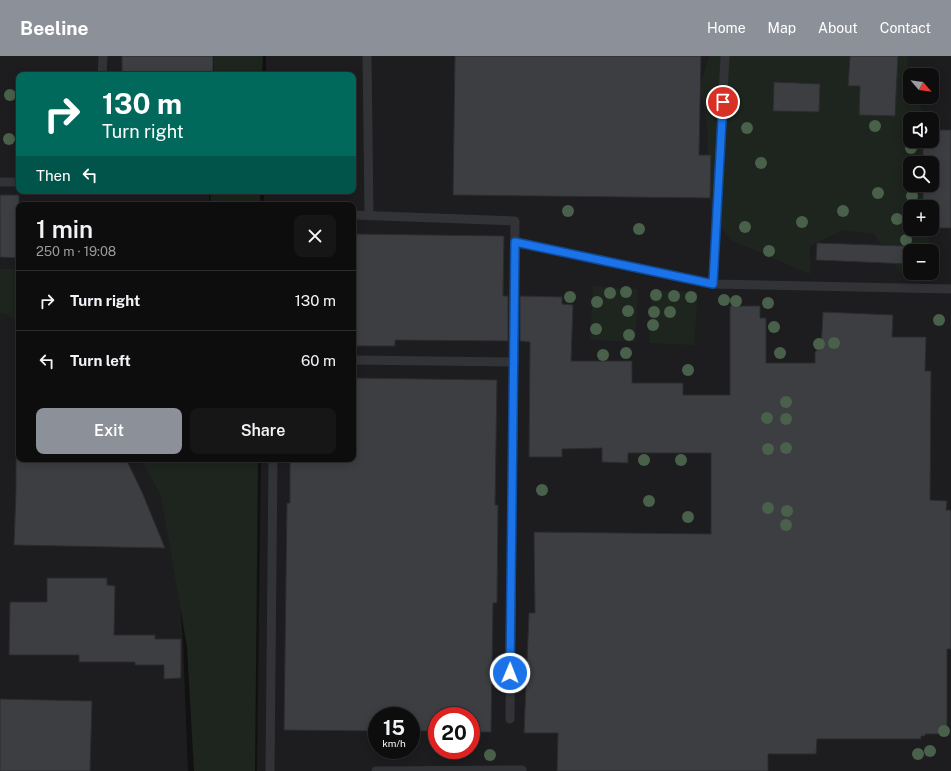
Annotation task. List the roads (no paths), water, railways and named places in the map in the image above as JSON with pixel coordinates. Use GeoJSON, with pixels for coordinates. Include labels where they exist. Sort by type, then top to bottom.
{"type":"FeatureCollection","features":[{"type":"Feature","properties":{"kind":"lane"},"geometry":{"type":"LineString","coordinates":[[102,72],[103,56]]}},
{"type":"Feature","properties":{"kind":"lane"},"geometry":{"type":"LineString","coordinates":[[367,56],[369,215]]}},
{"type":"Feature","properties":{"kind":"lane"},"geometry":{"type":"LineString","coordinates":[[713,284],[725,56]]}},
{"type":"Feature","properties":{"kind":"lane"},"geometry":{"type":"LineString","coordinates":[[0,182],[16,182]]}},
{"type":"Feature","properties":{"kind":"lane"},"geometry":{"type":"LineString","coordinates":[[356,215],[515,221],[510,719]]}},
{"type":"Feature","properties":{"kind":"lane"},"geometry":{"type":"LineString","coordinates":[[515,242],[713,284],[951,289]]}},
{"type":"Feature","properties":{"kind":"lane"},"geometry":{"type":"LineString","coordinates":[[356,360],[514,362]]}},
{"type":"Feature","properties":{"kind":"lane"},"geometry":{"type":"LineString","coordinates":[[270,771],[273,462]]}},
{"type":"Feature","properties":{"kind":"lane"},"geometry":{"type":"LineString","coordinates":[[376,771],[522,771]]}}]}
